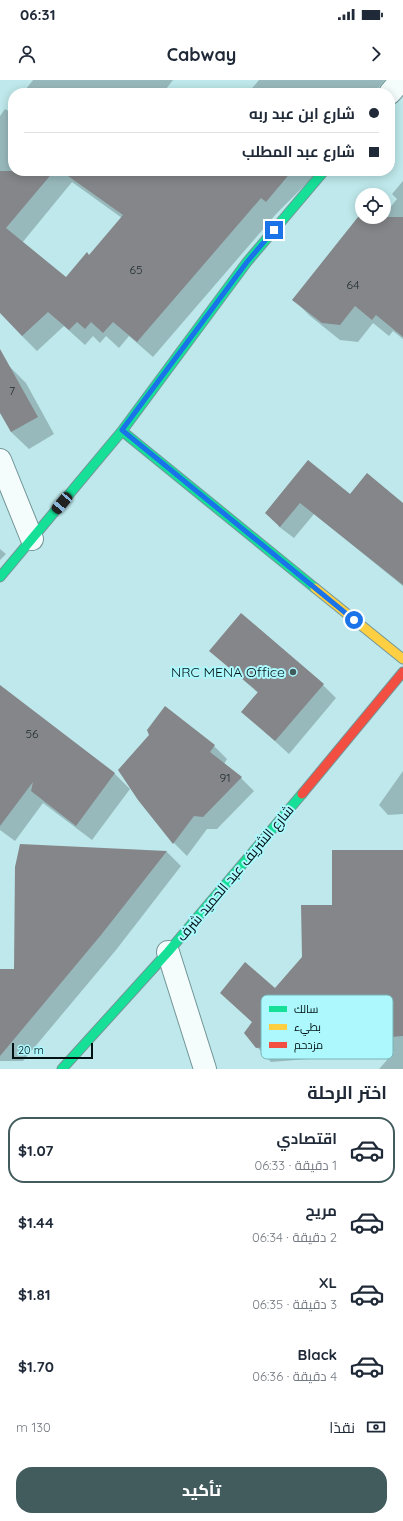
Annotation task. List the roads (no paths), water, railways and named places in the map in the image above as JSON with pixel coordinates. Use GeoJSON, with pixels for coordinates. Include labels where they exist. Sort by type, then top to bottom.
{"type":"FeatureCollection","features":[{"type":"Feature","properties":{"kind":"street"},"geometry":{"type":"LineString","coordinates":[[394,88],[401,80]]}},
{"type":"Feature","properties":{"kind":"street"},"geometry":{"type":"LineString","coordinates":[[0,577],[122,430],[247,262],[320,176]]}},
{"type":"Feature","properties":{"kind":"street"},"geometry":{"type":"LineString","coordinates":[[122,430],[403,659]]}},
{"type":"Feature","properties":{"kind":"street"},"geometry":{"type":"LineString","coordinates":[[0,460],[32,539]]}},
{"type":"Feature","properties":{"kind":"street","name":"شارع الشريف عبد الحميد شرف"},"geometry":{"type":"LineString","coordinates":[[62,1069],[168,952],[403,672]]}},
{"type":"Feature","properties":{"kind":"street"},"geometry":{"type":"LineString","coordinates":[[168,952],[205,1069]]}},
{"type":"Feature","properties":{"kind":"place","name":"NRC MENA Office"},"geometry":{"type":"Point","coordinates":[293,672]}}]}
